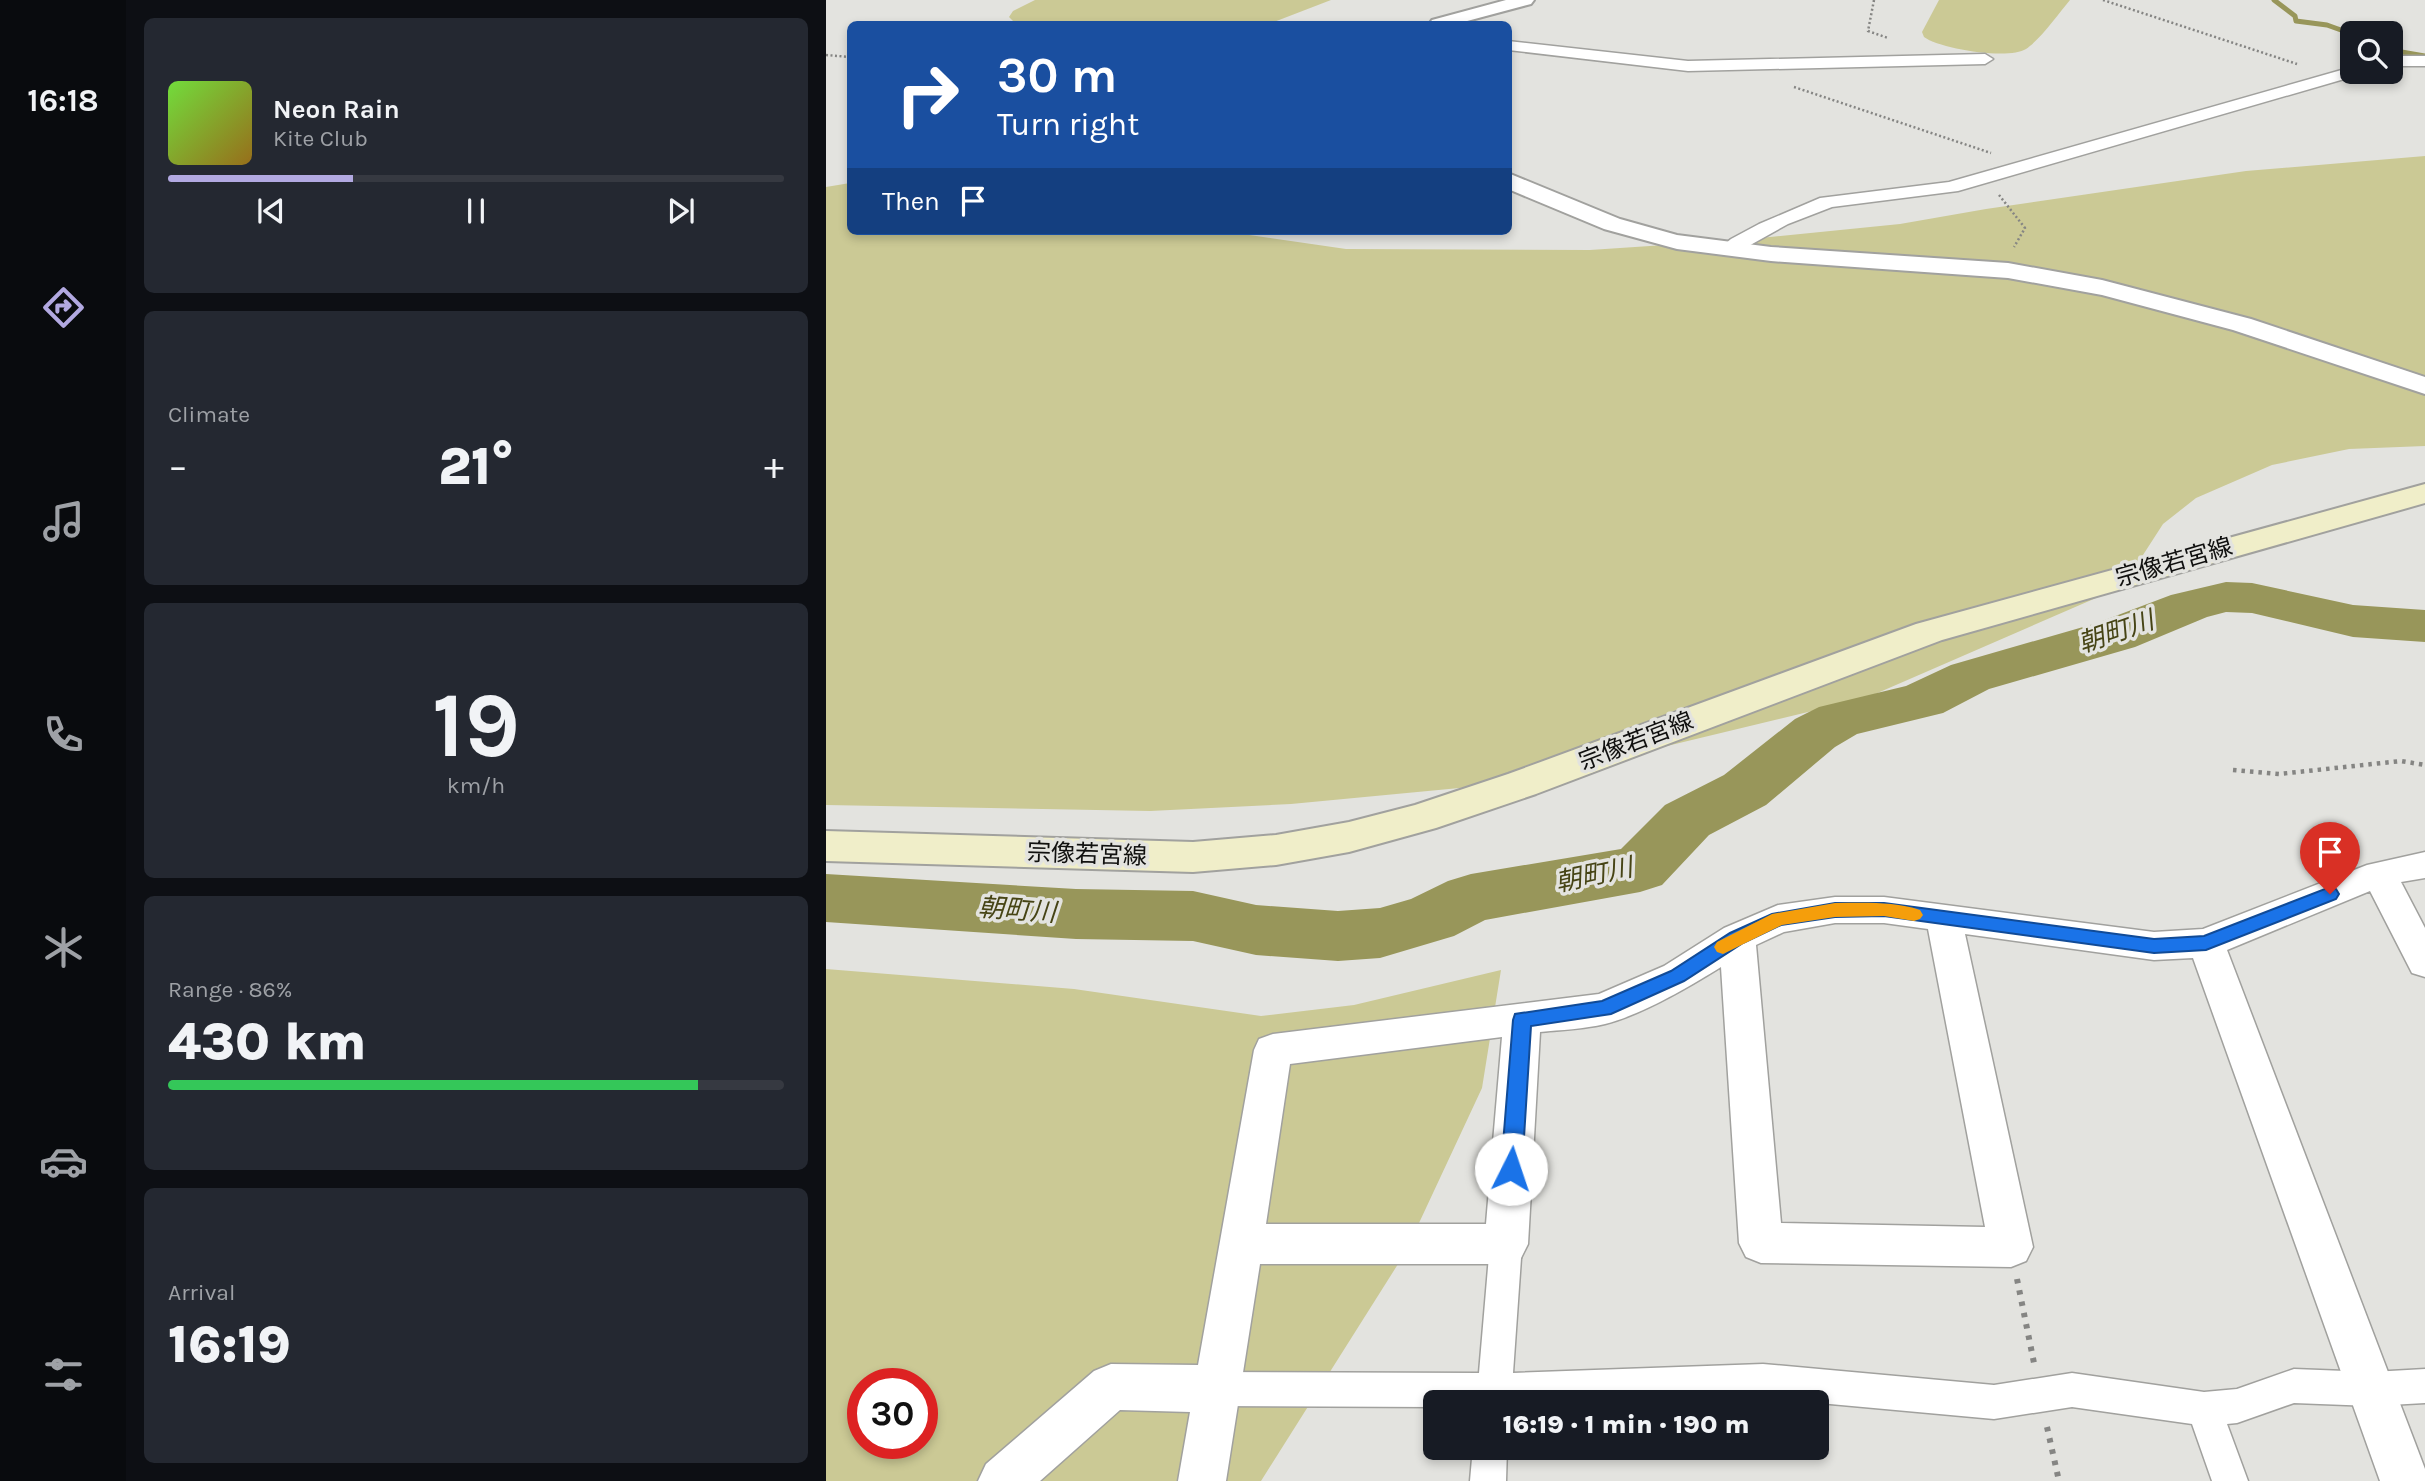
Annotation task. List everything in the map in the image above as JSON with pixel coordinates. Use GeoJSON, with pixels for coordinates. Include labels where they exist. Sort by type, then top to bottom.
{"type":"FeatureCollection","features":[{"type":"Feature","properties":{"kind":"main road","name":"宗像若宮線"},"geometry":{"type":"LineString","coordinates":[[826,846],[1193,857],[1276,850],[1349,837],[1422,818],[1522,784],[1929,632],[2425,493]]}},
{"type":"Feature","properties":{"kind":"street"},"geometry":{"type":"LineString","coordinates":[[1448,21],[1525,0]]}},
{"type":"Feature","properties":{"kind":"street"},"geometry":{"type":"LineString","coordinates":[[1512,44],[1688,66],[1984,59]]}},
{"type":"Feature","properties":{"kind":"street"},"geometry":{"type":"LineString","coordinates":[[2403,61],[2425,61]]}},
{"type":"Feature","properties":{"kind":"street"},"geometry":{"type":"LineString","coordinates":[[1729,249],[1746,236],[1835,200],[1919,193],[2000,174],[2340,75]]}},
{"type":"Feature","properties":{"kind":"street"},"geometry":{"type":"LineString","coordinates":[[1512,182],[1619,226],[1675,242],[1729,249],[2008,271],[2120,291],[2245,324],[2425,386]]}},
{"type":"Feature","properties":{"kind":"street"},"geometry":{"type":"LineString","coordinates":[[1202,1481],[1273,1050],[1604,1009],[1677,976],[1737,938],[1778,919],[1835,910],[1884,910],[2154,946],[2206,943],[2379,874],[2425,865]]}},
{"type":"Feature","properties":{"kind":"street"},"geometry":{"type":"LineString","coordinates":[[2379,874],[2425,963]]}},
{"type":"Feature","properties":{"kind":"street"},"geometry":{"type":"LineString","coordinates":[[1737,938],[1761,1243],[2011,1247],[1944,919]]}},
{"type":"Feature","properties":{"kind":"street"},"geometry":{"type":"LineString","coordinates":[[2206,943],[2405,1481]]}},
{"type":"Feature","properties":{"kind":"street"},"geometry":{"type":"LineString","coordinates":[[1494,1390],[1522,1020]]}},
{"type":"Feature","properties":{"kind":"street"},"geometry":{"type":"LineString","coordinates":[[1243,1244],[1506,1244]]}},
{"type":"Feature","properties":{"kind":"street"},"geometry":{"type":"LineString","coordinates":[[1602,1390],[1763,1381],[1994,1402],[2072,1390],[2204,1409],[2237,1406],[2294,1386],[2372,1389],[2425,1386]]}},
{"type":"Feature","properties":{"kind":"street"},"geometry":{"type":"LineString","coordinates":[[1003,1481],[1111,1387],[1423,1394]]}},
{"type":"Feature","properties":{"kind":"street"},"geometry":{"type":"LineString","coordinates":[[2204,1409],[2230,1481]]}},
{"type":"Feature","properties":{"kind":"street"},"geometry":{"type":"LineString","coordinates":[[1488,1481],[1489,1460]]}},
{"type":"Feature","properties":{"kind":"path"},"geometry":{"type":"LineString","coordinates":[[1874,0],[1868,31],[1933,60]]}},
{"type":"Feature","properties":{"kind":"path"},"geometry":{"type":"LineString","coordinates":[[2103,0],[2334,77]]}},
{"type":"Feature","properties":{"kind":"path"},"geometry":{"type":"LineString","coordinates":[[826,55],[847,57]]}},
{"type":"Feature","properties":{"kind":"path"},"geometry":{"type":"LineString","coordinates":[[1793,86],[2029,166]]}},
{"type":"Feature","properties":{"kind":"path"},"geometry":{"type":"LineString","coordinates":[[2000,174],[1997,190],[2000,199],[2025,228],[2015,246],[2008,271]]}},
{"type":"Feature","properties":{"kind":"path"},"geometry":{"type":"LineString","coordinates":[[2233,770],[2279,774],[2401,761],[2425,765]]}},
{"type":"Feature","properties":{"kind":"shaded area"},"geometry":{"type":"Polygon","coordinates":[[[1035,0],[1331,0],[1277,21],[1013,21],[1009,17],[1013,11],[1035,0]]]}},
{"type":"Feature","properties":{"kind":"shaded area"},"geometry":{"type":"Polygon","coordinates":[[[1939,0],[2070,0],[2026,49],[1990,53],[1959,49],[1924,37],[1922,32],[1939,0]]]}},
{"type":"Feature","properties":{"kind":"shaded area"},"geometry":{"type":"Polygon","coordinates":[[[2425,156],[2425,446],[2349,449],[2272,465],[2196,498],[2163,524],[2132,572],[2096,598],[1866,698],[1613,759],[1470,787],[1291,804],[1150,811],[826,805],[826,187],[847,184],[847,235],[1249,235],[1346,249],[1590,250],[1740,240],[1900,224],[2246,171],[2425,156]]]}},
{"type":"Feature","properties":{"kind":"shaded area"},"geometry":{"type":"Polygon","coordinates":[[[826,969],[1074,989],[1261,1016],[1354,1005],[1501,970],[1482,1088],[1405,1253],[1261,1481],[826,1481],[826,969]]]}},
{"type":"Feature","properties":{"kind":"waterway"},"geometry":{"type":"LineString","coordinates":[[2274,0],[2295,16],[2296,21],[2340,30]]}},
{"type":"Feature","properties":{"kind":"waterway"},"geometry":{"type":"LineString","coordinates":[[2403,52],[2425,56]]}},
{"type":"Feature","properties":{"kind":"waterway","name":"朝町川"},"geometry":{"type":"LineString","coordinates":[[826,898],[1076,914],[1193,916],[1256,930],[1338,936],[1380,933],[1431,918],[1471,898],[1640,869],[1687,820],[1745,790],[1815,733],[1839,720],[1923,700],[1970,677],[2116,635],[2189,606],[2226,597],[2252,598],[2353,621],[2425,626]]}},
{"type":"Feature","properties":{"kind":"slow traffic"},"geometry":{"type":"LineString","coordinates":[[1723,947],[1778,919],[1835,910],[1884,910],[1914,915]]}},
{"type":"Feature","properties":{"kind":"route"},"geometry":{"type":"LineString","coordinates":[[1511,1169],[1522,1020],[1604,1009],[1677,976],[1737,938],[1778,919],[1835,910],[1884,910],[2154,946],[2206,943],[2330,894]]}}]}
